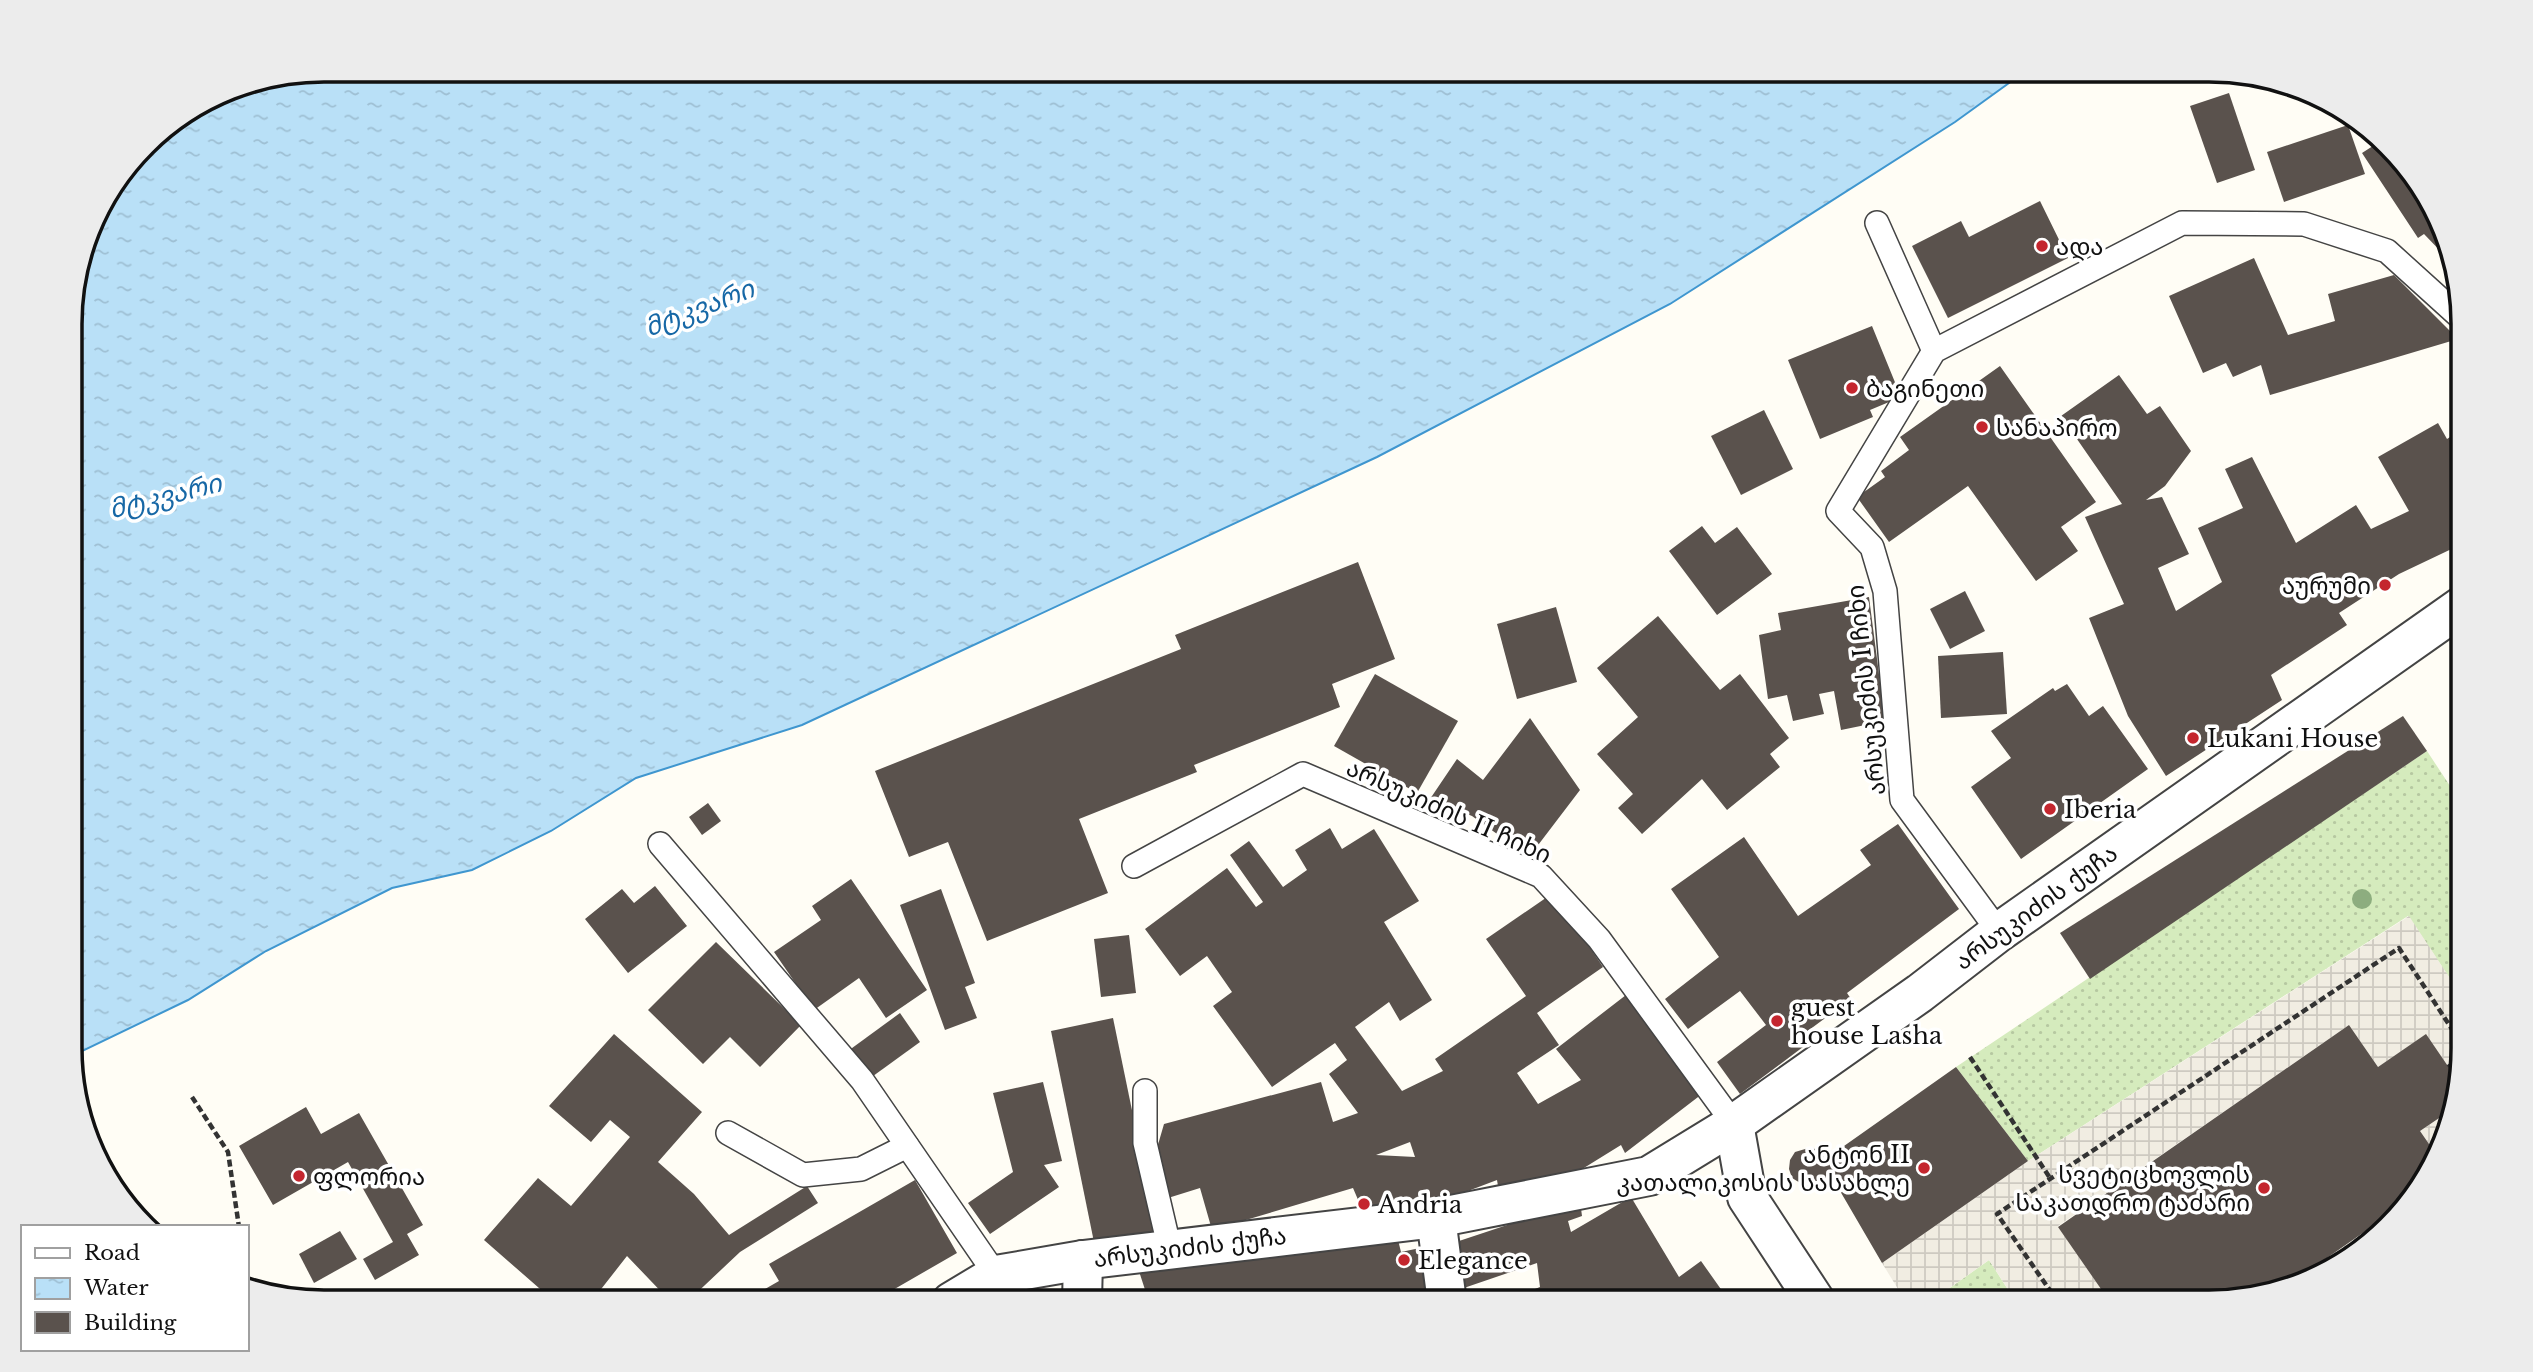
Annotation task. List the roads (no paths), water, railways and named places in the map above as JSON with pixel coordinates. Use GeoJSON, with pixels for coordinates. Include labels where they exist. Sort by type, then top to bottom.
{"type":"FeatureCollection","features":[{"type":"Feature","properties":{"kind":"street","name":"არსუკიძის ქუჩა"},"geometry":{"type":"LineString","coordinates":[[972,1290],[996,1275],[1083,1260],[1436,1218],[1650,1176],[1734,1124],[1920,993],[1999,932],[2451,614]]}},
{"type":"Feature","properties":{"kind":"street"},"geometry":{"type":"LineString","coordinates":[[1734,1124],[1747,1197],[1807,1289]]}},
{"type":"Feature","properties":{"kind":"street"},"geometry":{"type":"LineString","coordinates":[[1436,1218],[1445,1289]]}},
{"type":"Feature","properties":{"kind":"street"},"geometry":{"type":"LineString","coordinates":[[1082,1290],[1083,1260]]}},
{"type":"Feature","properties":{"kind":"lane"},"geometry":{"type":"LineString","coordinates":[[1877,223],[1934,351],[2182,223],[2304,224],[2387,251],[2450,308]]}},
{"type":"Feature","properties":{"kind":"lane","name":"არსუკიძის I ჩიხი"},"geometry":{"type":"LineString","coordinates":[[1934,351],[1838,510],[1872,547],[1885,591],[1902,800],[1999,932]]}},
{"type":"Feature","properties":{"kind":"lane","name":"არსუკიძის II ჩიხი"},"geometry":{"type":"LineString","coordinates":[[1134,866],[1304,774],[1542,876],[1599,939],[1734,1124]]}},
{"type":"Feature","properties":{"kind":"lane"},"geometry":{"type":"LineString","coordinates":[[660,844],[862,1080],[996,1275]]}},
{"type":"Feature","properties":{"kind":"lane"},"geometry":{"type":"LineString","coordinates":[[1145,1091],[1146,1143],[1170,1250]]}},
{"type":"Feature","properties":{"kind":"lane"},"geometry":{"type":"LineString","coordinates":[[729,1133],[803,1175],[861,1169],[907,1146]]}},
{"type":"Feature","properties":{"kind":"water","name":"მტკვარი"},"geometry":{"type":"Polygon","coordinates":[[[324,82],[2010,82],[1955,122],[1670,304],[1377,457],[802,725],[636,778],[551,831],[472,870],[392,888],[266,951],[188,1000],[82,1051],[83,308],[90,261],[107,217],[123,190],[142,165],[165,142],[217,107],[261,90],[324,82]]]}},
{"type":"Feature","properties":{"kind":"place","name":"ადა"},"geometry":{"type":"Point","coordinates":[2042,246]}},
{"type":"Feature","properties":{"kind":"place","name":"ბაგინეთი"},"geometry":{"type":"Point","coordinates":[1852,388]}},
{"type":"Feature","properties":{"kind":"place","name":"სანაპირო"},"geometry":{"type":"Point","coordinates":[1982,427]}},
{"type":"Feature","properties":{"kind":"place","name":"აურუმი"},"geometry":{"type":"Point","coordinates":[2385,585]}},
{"type":"Feature","properties":{"kind":"place","name":"Lukani House"},"geometry":{"type":"Point","coordinates":[2193,738]}},
{"type":"Feature","properties":{"kind":"place","name":"Iberia"},"geometry":{"type":"Point","coordinates":[2050,809]}},
{"type":"Feature","properties":{"kind":"place","name":"guest house Lasha"},"geometry":{"type":"Point","coordinates":[1777,1021]}},
{"type":"Feature","properties":{"kind":"place","name":"ანტონ II კათალიკოსის სასახლე"},"geometry":{"type":"Point","coordinates":[1924,1168]}},
{"type":"Feature","properties":{"kind":"place","name":"ფლორია"},"geometry":{"type":"Point","coordinates":[299,1176]}},
{"type":"Feature","properties":{"kind":"place","name":"სვეტიცხოვლის საკათდრო ტაძარი"},"geometry":{"type":"Point","coordinates":[2264,1188]}},
{"type":"Feature","properties":{"kind":"place","name":"Andria"},"geometry":{"type":"Point","coordinates":[1364,1204]}},
{"type":"Feature","properties":{"kind":"place","name":"Elegance"},"geometry":{"type":"Point","coordinates":[1404,1260]}}]}
